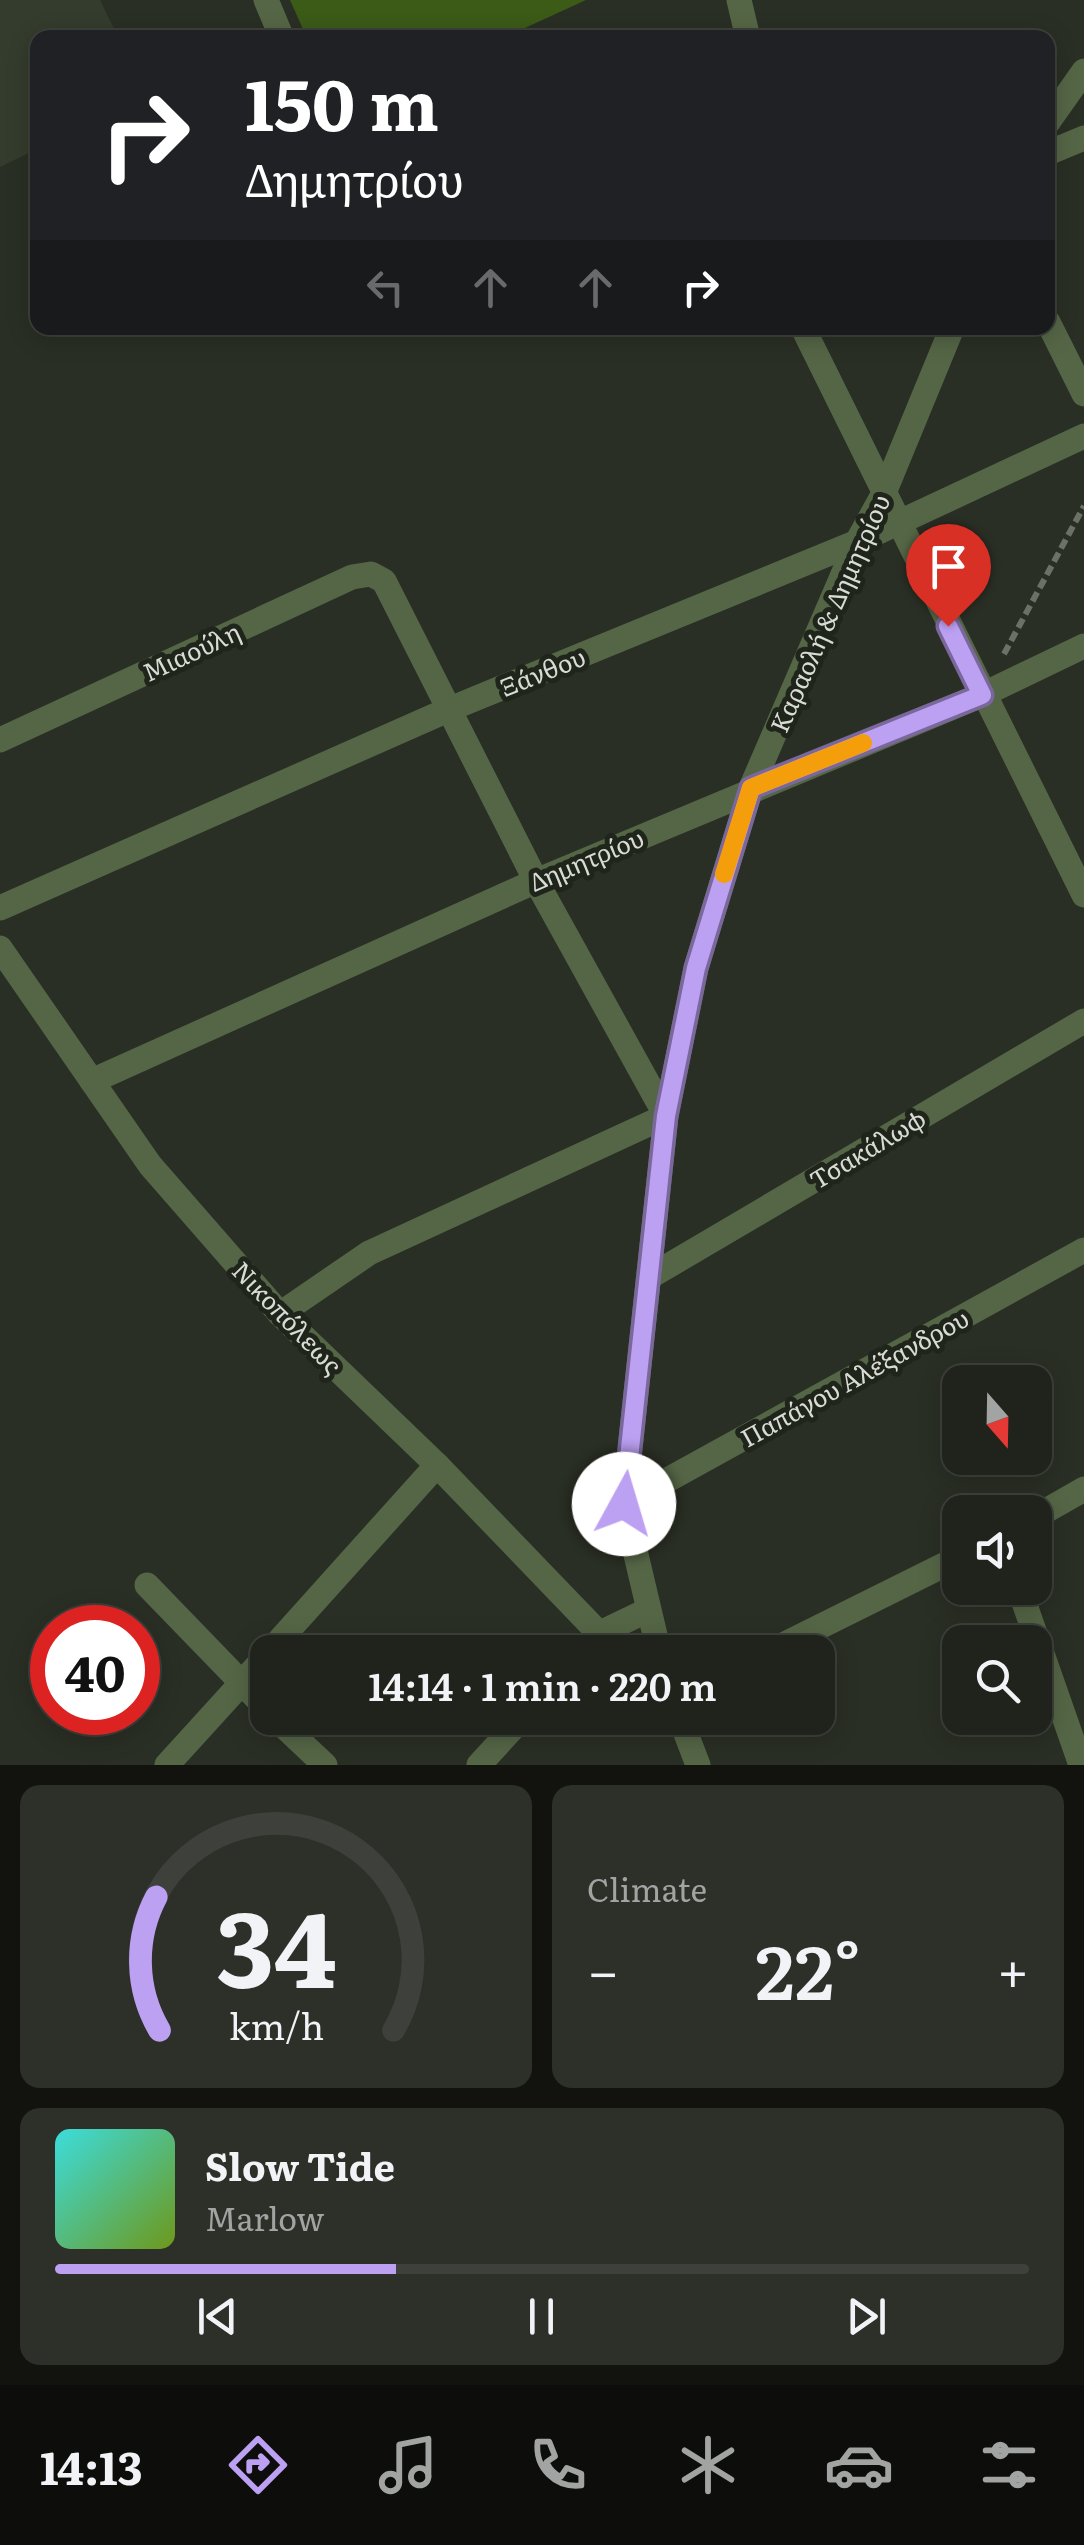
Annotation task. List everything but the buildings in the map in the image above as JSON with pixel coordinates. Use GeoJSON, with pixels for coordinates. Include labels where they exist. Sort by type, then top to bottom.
{"type":"FeatureCollection","features":[{"type":"Feature","properties":{"kind":"street"},"geometry":{"type":"LineString","coordinates":[[266,0],[279,30]]}},
{"type":"Feature","properties":{"kind":"street"},"geometry":{"type":"LineString","coordinates":[[739,0],[746,30]]}},
{"type":"Feature","properties":{"kind":"street"},"geometry":{"type":"LineString","coordinates":[[1055,112],[1084,72]]}},
{"type":"Feature","properties":{"kind":"street"},"geometry":{"type":"LineString","coordinates":[[1055,150],[1084,138]]}},
{"type":"Feature","properties":{"kind":"street"},"geometry":{"type":"LineString","coordinates":[[806,335],[1084,895]]}},
{"type":"Feature","properties":{"kind":"street","name":"Καραολή & Δημητρίου"},"geometry":{"type":"LineString","coordinates":[[653,1635],[624,1504],[666,1116],[696,968],[751,788],[858,542],[884,493],[949,335]]}},
{"type":"Feature","properties":{"kind":"street"},"geometry":{"type":"LineString","coordinates":[[1054,335],[1084,394]]}},
{"type":"Feature","properties":{"kind":"street","name":"Ξάνθου"},"geometry":{"type":"LineString","coordinates":[[0,908],[450,709],[858,542],[1084,436]]}},
{"type":"Feature","properties":{"kind":"street","name":"Μιαούλη"},"geometry":{"type":"LineString","coordinates":[[0,740],[352,577],[371,574],[384,581],[450,709]]}},
{"type":"Feature","properties":{"kind":"street","name":"Δημητρίου"},"geometry":{"type":"LineString","coordinates":[[92,1081],[536,881],[751,788],[982,695],[1084,646]]}},
{"type":"Feature","properties":{"kind":"street"},"geometry":{"type":"LineString","coordinates":[[280,1314],[369,1253],[666,1116],[536,881],[450,709]]}},
{"type":"Feature","properties":{"kind":"street","name":"Νικοπόλεως"},"geometry":{"type":"LineString","coordinates":[[0,948],[150,1164],[280,1314],[437,1465],[580,1635]]}},
{"type":"Feature","properties":{"kind":"street","name":"Τσακάλωφ"},"geometry":{"type":"LineString","coordinates":[[650,1276],[1084,1021]]}},
{"type":"Feature","properties":{"kind":"street","name":"Παπάγου Αλέξανδρου"},"geometry":{"type":"LineString","coordinates":[[624,1504],[1084,1250]]}},
{"type":"Feature","properties":{"kind":"street"},"geometry":{"type":"LineString","coordinates":[[284,1635],[437,1465]]}},
{"type":"Feature","properties":{"kind":"street"},"geometry":{"type":"LineString","coordinates":[[1052,1507],[1084,1489]]}},
{"type":"Feature","properties":{"kind":"street"},"geometry":{"type":"LineString","coordinates":[[803,1635],[942,1566]]}},
{"type":"Feature","properties":{"kind":"street"},"geometry":{"type":"LineString","coordinates":[[148,1585],[250,1693]]}},
{"type":"Feature","properties":{"kind":"street"},"geometry":{"type":"LineString","coordinates":[[1024,1605],[1081,1765]]}},
{"type":"Feature","properties":{"kind":"street"},"geometry":{"type":"LineString","coordinates":[[604,1635],[646,1612]]}},
{"type":"Feature","properties":{"kind":"street"},"geometry":{"type":"LineString","coordinates":[[167,1765],[250,1673]]}},
{"type":"Feature","properties":{"kind":"street"},"geometry":{"type":"LineString","coordinates":[[293,1735],[325,1765]]}},
{"type":"Feature","properties":{"kind":"street"},"geometry":{"type":"LineString","coordinates":[[479,1765],[506,1735]]}},
{"type":"Feature","properties":{"kind":"street"},"geometry":{"type":"LineString","coordinates":[[687,1735],[698,1765]]}},
{"type":"Feature","properties":{"kind":"path"},"geometry":{"type":"LineString","coordinates":[[982,695],[1084,506]]}},
{"type":"Feature","properties":{"kind":"shaded area"},"geometry":{"type":"Polygon","coordinates":[[[0,0],[100,0],[115,30],[30,30],[30,152],[0,167],[0,0]]]}},
{"type":"Feature","properties":{"kind":"green space"},"geometry":{"type":"Polygon","coordinates":[[[290,0],[586,0],[520,30],[303,30],[290,0]]]}},
{"type":"Feature","properties":{"kind":"slow traffic"},"geometry":{"type":"LineString","coordinates":[[724,874],[751,788],[863,743]]}},
{"type":"Feature","properties":{"kind":"route"},"geometry":{"type":"LineString","coordinates":[[624,1504],[666,1116],[696,968],[751,788],[982,695],[948,626]]}}]}
